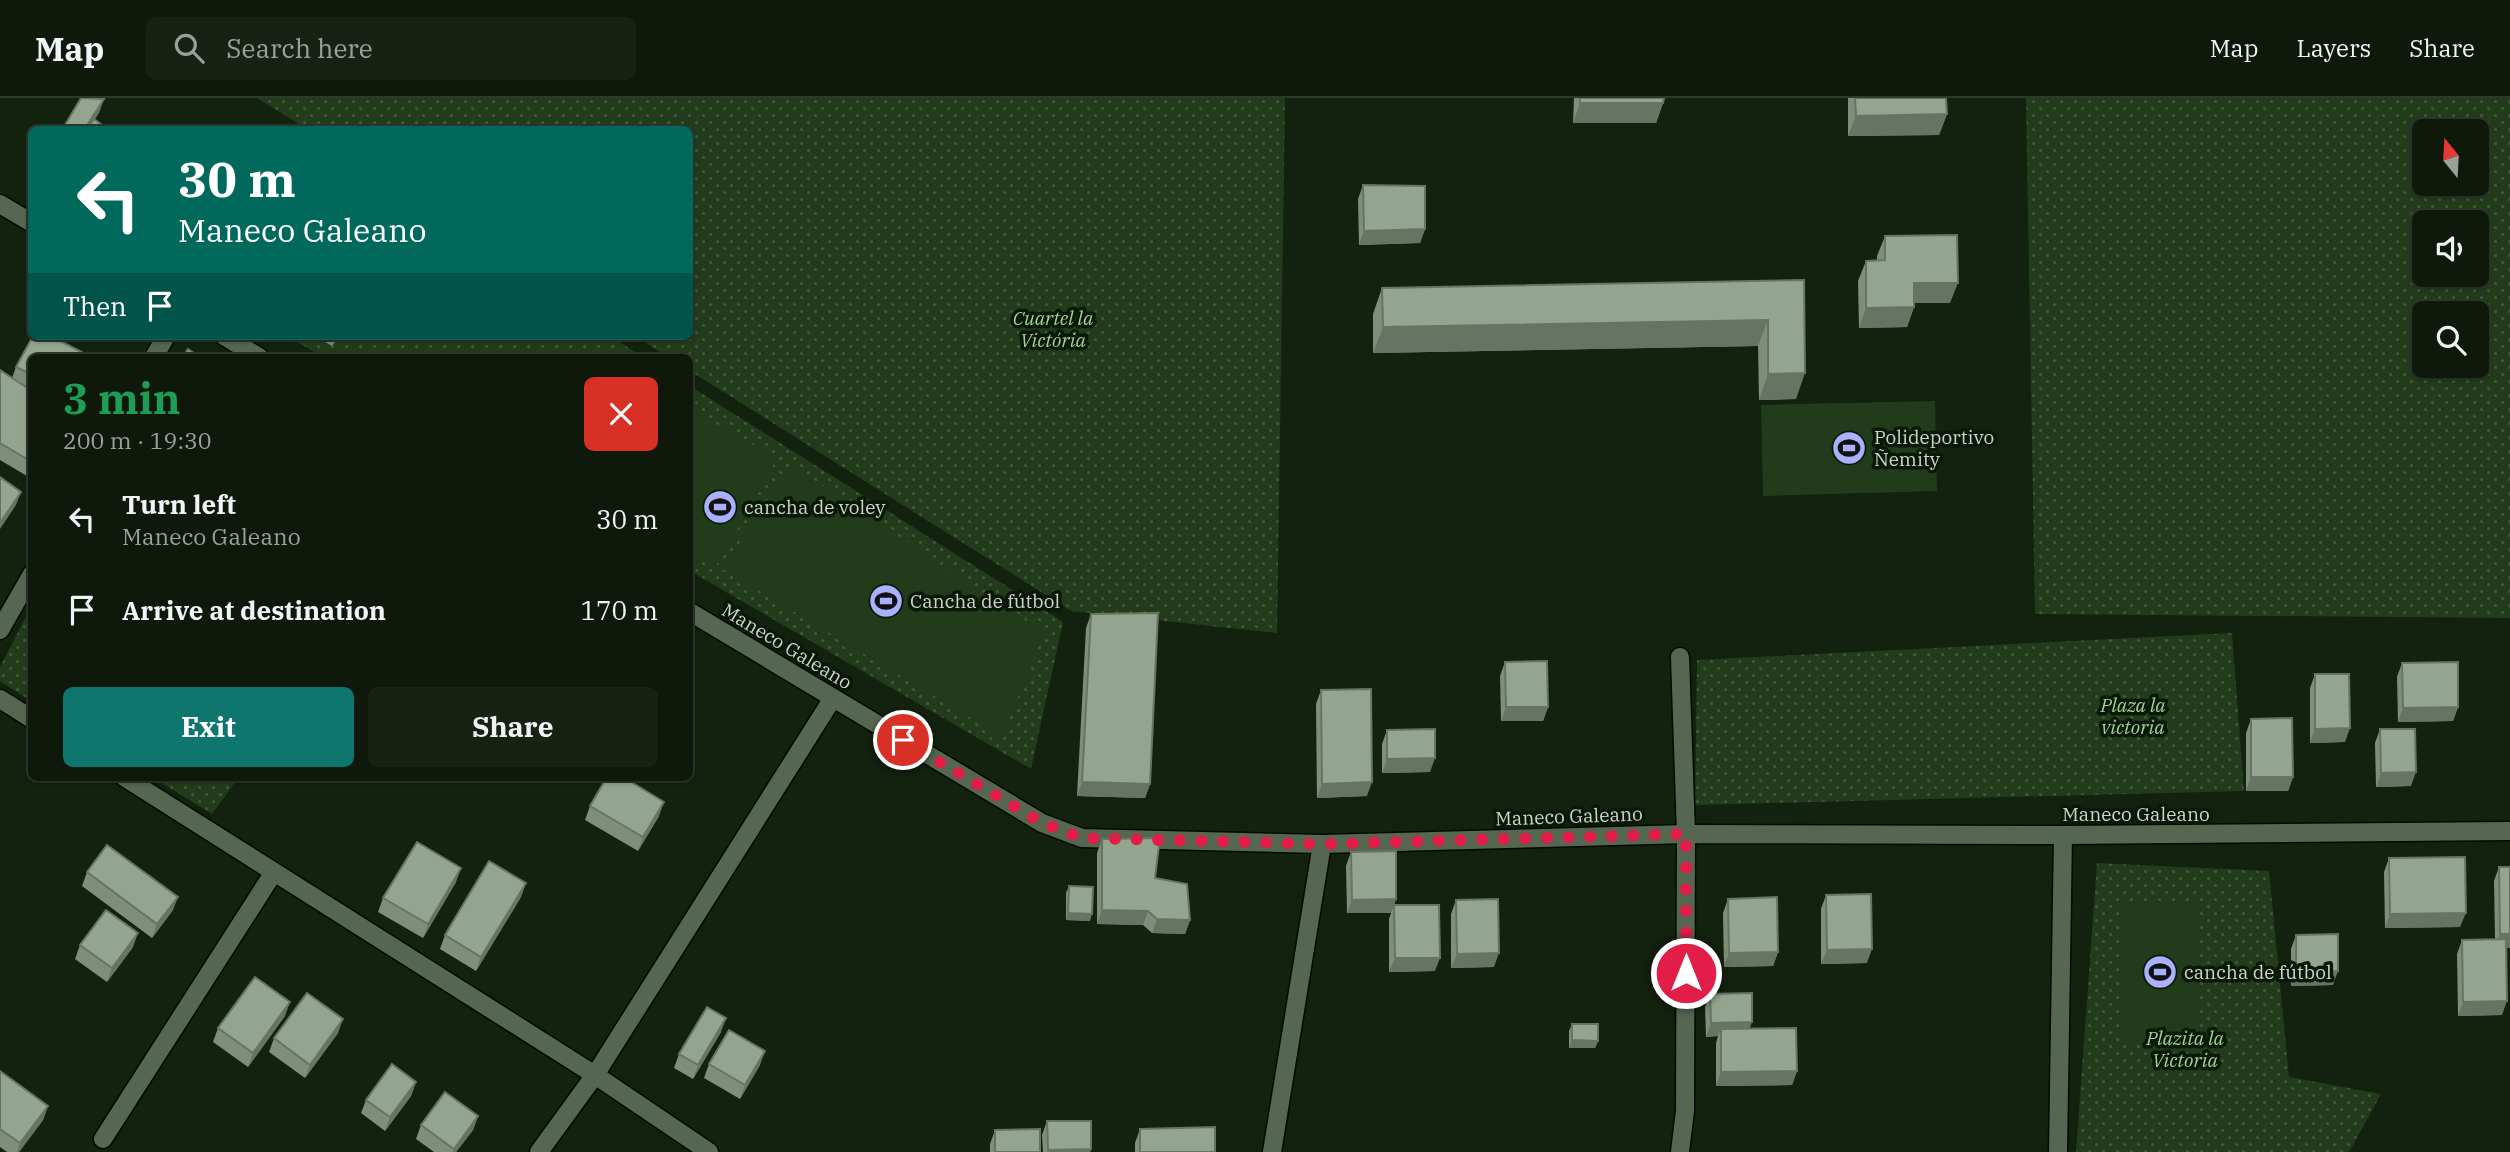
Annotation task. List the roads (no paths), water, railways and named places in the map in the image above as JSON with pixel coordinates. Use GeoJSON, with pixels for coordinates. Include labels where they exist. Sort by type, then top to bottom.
{"type":"FeatureCollection","features":[{"type":"Feature","properties":{"kind":"street"},"geometry":{"type":"LineString","coordinates":[[0,204],[28,221]]}},
{"type":"Feature","properties":{"kind":"street"},"geometry":{"type":"LineString","coordinates":[[231,340],[254,354]]}},
{"type":"Feature","properties":{"kind":"street"},"geometry":{"type":"LineString","coordinates":[[0,629],[28,581]]}},
{"type":"Feature","properties":{"kind":"street","name":"Maneco Galeano"},"geometry":{"type":"LineString","coordinates":[[693,614],[1042,823],[1082,838],[1322,844],[1686,834],[2063,835],[2510,831]]}},
{"type":"Feature","properties":{"kind":"street"},"geometry":{"type":"LineString","coordinates":[[1680,657],[1686,834],[1685,1111],[1681,1152]]}},
{"type":"Feature","properties":{"kind":"street"},"geometry":{"type":"LineString","coordinates":[[539,1152],[595,1076],[833,698]]}},
{"type":"Feature","properties":{"kind":"street"},"geometry":{"type":"LineString","coordinates":[[0,699],[28,716]]}},
{"type":"Feature","properties":{"kind":"street"},"geometry":{"type":"LineString","coordinates":[[130,781],[595,1076],[709,1152]]}},
{"type":"Feature","properties":{"kind":"street"},"geometry":{"type":"LineString","coordinates":[[2058,1152],[2063,835]]}},
{"type":"Feature","properties":{"kind":"street"},"geometry":{"type":"LineString","coordinates":[[1272,1152],[1322,844]]}},
{"type":"Feature","properties":{"kind":"street"},"geometry":{"type":"LineString","coordinates":[[103,1139],[274,872]]}},
{"type":"Feature","properties":{"kind":"place","name":"Polideportivo Ñemity"},"geometry":{"type":"Point","coordinates":[1849,448]}},
{"type":"Feature","properties":{"kind":"place","name":"cancha de voley"},"geometry":{"type":"Point","coordinates":[720,507]}},
{"type":"Feature","properties":{"kind":"place","name":"Cancha de fútbol"},"geometry":{"type":"Point","coordinates":[886,601]}},
{"type":"Feature","properties":{"kind":"place","name":"cancha de fútbol"},"geometry":{"type":"Point","coordinates":[2160,972]}},
{"type":"Feature","properties":{"kind":"park label","name":"Cuartel la Victória"},"geometry":{"type":"Point","coordinates":[1053,329]}},
{"type":"Feature","properties":{"kind":"park label","name":"Plaza la victoria"},"geometry":{"type":"Point","coordinates":[2133,716]}},
{"type":"Feature","properties":{"kind":"park label","name":"Plazita la Victoria"},"geometry":{"type":"Point","coordinates":[2185,1049]}}]}
